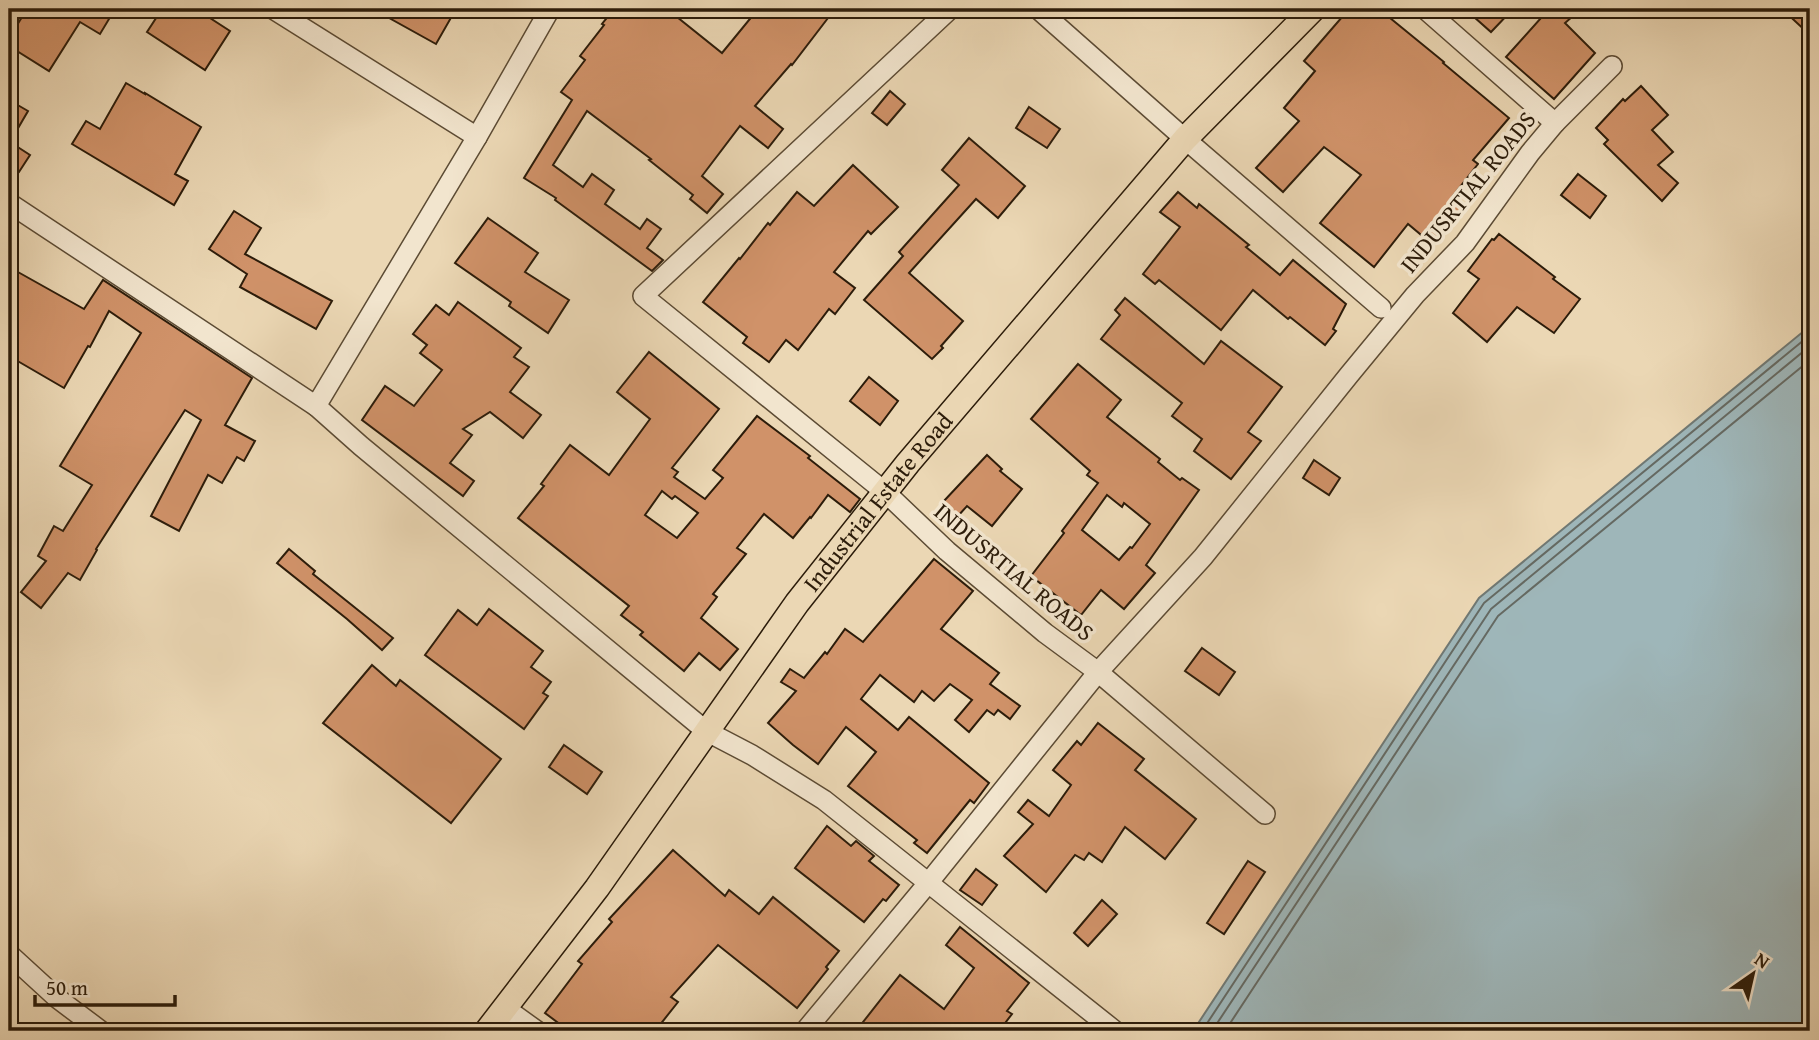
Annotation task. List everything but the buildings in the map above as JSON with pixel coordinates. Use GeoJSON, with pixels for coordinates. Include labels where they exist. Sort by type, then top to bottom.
{"type":"FeatureCollection","features":[{"type":"Feature","properties":{"kind":"main road","name":"Industrial Estate Road"},"geometry":{"type":"LineString","coordinates":[[487,1031],[597,888],[797,603],[885,492],[1185,139],[1313,9]]}},
{"type":"Feature","properties":{"kind":"street"},"geometry":{"type":"LineString","coordinates":[[273,9],[477,137]]}},
{"type":"Feature","properties":{"kind":"street"},"geometry":{"type":"LineString","coordinates":[[316,406],[477,137],[550,9]]}},
{"type":"Feature","properties":{"kind":"street","name":"INDUSRTIAL ROADS"},"geometry":{"type":"LineString","coordinates":[[950,9],[643,296],[885,492],[947,551],[1045,633],[1098,672],[1203,557],[1349,375],[1415,296],[1465,243],[1555,123],[1612,66]]}},
{"type":"Feature","properties":{"kind":"street"},"geometry":{"type":"LineString","coordinates":[[1038,9],[1381,308]]}},
{"type":"Feature","properties":{"kind":"street"},"geometry":{"type":"LineString","coordinates":[[1425,9],[1555,123]]}},
{"type":"Feature","properties":{"kind":"street"},"geometry":{"type":"LineString","coordinates":[[9,203],[316,406],[706,731],[752,755],[824,800],[1115,1031]]}},
{"type":"Feature","properties":{"kind":"street"},"geometry":{"type":"LineString","coordinates":[[805,1031],[1098,672],[1265,814]]}},
{"type":"Feature","properties":{"kind":"street"},"geometry":{"type":"LineString","coordinates":[[9,954],[57,998],[100,1031]]}},
{"type":"Feature","properties":{"kind":"street"},"geometry":{"type":"LineString","coordinates":[[505,1008],[537,1031]]}},
{"type":"Feature","properties":{"kind":"water"},"geometry":{"type":"Polygon","coordinates":[[[1810,326],[1810,1031],[1193,1031],[1479,598],[1810,326]]]}}]}
